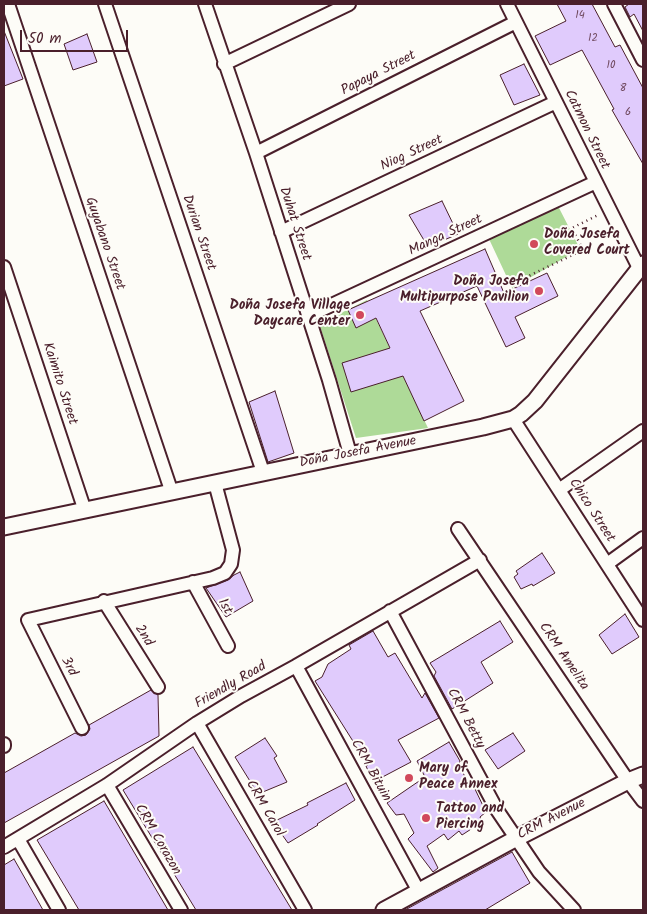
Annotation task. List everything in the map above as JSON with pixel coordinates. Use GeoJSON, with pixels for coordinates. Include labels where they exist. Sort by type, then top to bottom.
{"type":"FeatureCollection","features":[{"type":"Feature","properties":{"kind":"street","name":"Guyabano Street"},"geometry":{"type":"LineString","coordinates":[[8,4],[172,493]]}},
{"type":"Feature","properties":{"kind":"street","name":"Durian Street"},"geometry":{"type":"LineString","coordinates":[[105,4],[263,472]]}},
{"type":"Feature","properties":{"kind":"street","name":"Duhat Street"},"geometry":{"type":"LineString","coordinates":[[205,4],[256,153],[329,380],[350,454]]}},
{"type":"Feature","properties":{"kind":"street"},"geometry":{"type":"LineString","coordinates":[[224,64],[349,4]]}},
{"type":"Feature","properties":{"kind":"street","name":"Catmon Street"},"geometry":{"type":"LineString","coordinates":[[507,4],[609,209],[641,266]]}},
{"type":"Feature","properties":{"kind":"street"},"geometry":{"type":"LineString","coordinates":[[614,4],[643,60]]}},
{"type":"Feature","properties":{"kind":"street","name":"Papaya Street"},"geometry":{"type":"LineString","coordinates":[[256,153],[516,22]]}},
{"type":"Feature","properties":{"kind":"street","name":"Niog Street"},"geometry":{"type":"LineString","coordinates":[[281,232],[556,102]]}},
{"type":"Feature","properties":{"kind":"street","name":"Manga Street"},"geometry":{"type":"LineString","coordinates":[[308,316],[596,182]]}},
{"type":"Feature","properties":{"kind":"street","name":"Doña Josefa Avenue"},"geometry":{"type":"LineString","coordinates":[[4,527],[172,493],[513,419],[535,401],[641,266]]}},
{"type":"Feature","properties":{"kind":"street","name":"Kaimito Street"},"geometry":{"type":"LineString","coordinates":[[4,267],[85,511]]}},
{"type":"Feature","properties":{"kind":"street","name":"Chico Street"},"geometry":{"type":"LineString","coordinates":[[513,419],[643,620]]}},
{"type":"Feature","properties":{"kind":"street"},"geometry":{"type":"LineString","coordinates":[[559,490],[643,430]]}},
{"type":"Feature","properties":{"kind":"street"},"geometry":{"type":"LineString","coordinates":[[104,601],[193,582],[225,573],[231,564],[233,550],[216,483]]}},
{"type":"Feature","properties":{"kind":"street","name":"CRM Amelita"},"geometry":{"type":"LineString","coordinates":[[458,530],[643,801]]}},
{"type":"Feature","properties":{"kind":"street"},"geometry":{"type":"LineString","coordinates":[[607,564],[643,538]]}},
{"type":"Feature","properties":{"kind":"street","name":"Friendly Road"},"geometry":{"type":"LineString","coordinates":[[4,847],[107,785],[197,723],[241,696],[480,560]]}},
{"type":"Feature","properties":{"kind":"street","name":"1st"},"geometry":{"type":"LineString","coordinates":[[193,582],[228,646]]}},
{"type":"Feature","properties":{"kind":"street","name":"3rd"},"geometry":{"type":"LineString","coordinates":[[82,728],[28,620],[104,601]]}},
{"type":"Feature","properties":{"kind":"street","name":"2nd"},"geometry":{"type":"LineString","coordinates":[[104,601],[158,687]]}},
{"type":"Feature","properties":{"kind":"street","name":"CRM Betty"},"geometry":{"type":"LineString","coordinates":[[390,611],[497,810],[539,872],[574,910]]}},
{"type":"Feature","properties":{"kind":"street","name":"CRM Bituin"},"geometry":{"type":"LineString","coordinates":[[296,666],[418,890]]}},
{"type":"Feature","properties":{"kind":"street","name":"CRM Carol"},"geometry":{"type":"LineString","coordinates":[[197,723],[305,910]]}},
{"type":"Feature","properties":{"kind":"street","name":"CRM Avenue"},"geometry":{"type":"LineString","coordinates":[[384,910],[515,839],[643,775]]}},
{"type":"Feature","properties":{"kind":"street","name":"CRM Corazon"},"geometry":{"type":"LineString","coordinates":[[107,785],[180,910]]}},
{"type":"Feature","properties":{"kind":"street"},"geometry":{"type":"LineString","coordinates":[[18,839],[59,910]]}},
{"type":"Feature","properties":{"kind":"path"},"geometry":{"type":"LineString","coordinates":[[516,282],[583,250],[572,228],[609,209]]}},
{"type":"Feature","properties":{"kind":"green space","name":"Doña Josefa Covered Court"},"geometry":{"type":"Polygon","coordinates":[[[558,206],[580,249],[512,288],[489,239],[558,206]]]}},
{"type":"Feature","properties":{"kind":"green space"},"geometry":{"type":"Polygon","coordinates":[[[367,300],[428,428],[356,438],[320,326],[325,321],[367,300]]]}},
{"type":"Feature","properties":{"kind":"building"},"geometry":{"type":"Polygon","coordinates":[[[557,4],[592,4],[615,47],[620,45],[643,88],[643,164],[612,110],[614,109],[582,50],[550,65],[535,36],[566,21],[557,4]]]}},
{"type":"Feature","properties":{"kind":"building"},"geometry":{"type":"Polygon","coordinates":[[[629,4],[643,4],[643,31],[634,14],[630,17],[625,7],[629,4]]]}},
{"type":"Feature","properties":{"kind":"building"},"geometry":{"type":"Polygon","coordinates":[[[4,31],[23,79],[4,86],[4,31]]]}},
{"type":"Feature","properties":{"kind":"building"},"geometry":{"type":"Polygon","coordinates":[[[87,34],[97,62],[73,70],[64,44],[87,34]]]}},
{"type":"Feature","properties":{"kind":"building"},"geometry":{"type":"Polygon","coordinates":[[[524,64],[540,95],[514,105],[500,75],[524,64]]]}},
{"type":"Feature","properties":{"kind":"building"},"geometry":{"type":"Polygon","coordinates":[[[442,201],[458,234],[428,247],[409,215],[442,201]]]}},
{"type":"Feature","properties":{"kind":"building"},"geometry":{"type":"Polygon","coordinates":[[[485,249],[504,293],[547,273],[558,296],[515,317],[525,338],[506,347],[477,286],[420,311],[464,401],[424,421],[403,376],[351,392],[342,363],[390,348],[376,318],[356,328],[348,310],[485,249]]]}},
{"type":"Feature","properties":{"kind":"building"},"geometry":{"type":"Polygon","coordinates":[[[275,391],[294,453],[268,462],[249,402],[275,391]]]}},
{"type":"Feature","properties":{"kind":"building"},"geometry":{"type":"Polygon","coordinates":[[[542,553],[555,573],[533,586],[532,584],[521,589],[514,577],[518,574],[516,571],[542,553]]]}},
{"type":"Feature","properties":{"kind":"building"},"geometry":{"type":"Polygon","coordinates":[[[240,572],[253,601],[226,617],[206,588],[228,580],[240,572]]]}},
{"type":"Feature","properties":{"kind":"building"},"geometry":{"type":"Polygon","coordinates":[[[625,614],[639,637],[612,654],[599,635],[625,614]]]}},
{"type":"Feature","properties":{"kind":"building"},"geometry":{"type":"Polygon","coordinates":[[[500,621],[513,642],[481,662],[493,683],[452,709],[434,676],[436,672],[430,663],[500,621]]]}},
{"type":"Feature","properties":{"kind":"building"},"geometry":{"type":"Polygon","coordinates":[[[373,631],[388,657],[395,653],[422,698],[425,693],[439,718],[398,740],[411,762],[373,782],[366,766],[368,765],[315,681],[322,677],[328,664],[351,649],[349,645],[373,631]]]}},
{"type":"Feature","properties":{"kind":"building"},"geometry":{"type":"Polygon","coordinates":[[[151,690],[158,695],[159,736],[4,823],[4,773],[75,733],[81,736],[86,735],[90,729],[89,725],[151,690]]]}},
{"type":"Feature","properties":{"kind":"building"},"geometry":{"type":"Polygon","coordinates":[[[513,733],[525,751],[498,769],[485,750],[513,733]]]}},
{"type":"Feature","properties":{"kind":"building"},"geometry":{"type":"Polygon","coordinates":[[[265,738],[277,756],[274,758],[287,782],[258,794],[235,757],[265,738]]]}},
{"type":"Feature","properties":{"kind":"building"},"geometry":{"type":"Polygon","coordinates":[[[449,742],[460,761],[459,764],[462,771],[471,788],[474,787],[486,812],[480,817],[482,822],[462,835],[459,831],[448,840],[444,834],[427,846],[438,868],[433,872],[408,839],[414,833],[404,814],[396,815],[387,803],[425,777],[417,761],[449,742]]]}},
{"type":"Feature","properties":{"kind":"building"},"geometry":{"type":"Polygon","coordinates":[[[193,747],[292,910],[196,910],[123,790],[193,747]]]}},
{"type":"Feature","properties":{"kind":"building"},"geometry":{"type":"Polygon","coordinates":[[[346,783],[355,800],[288,843],[273,822],[346,783]]]}},
{"type":"Feature","properties":{"kind":"building"},"geometry":{"type":"Polygon","coordinates":[[[104,801],[168,910],[79,910],[37,840],[104,801]]]}},
{"type":"Feature","properties":{"kind":"building"},"geometry":{"type":"Polygon","coordinates":[[[512,852],[530,883],[485,910],[405,910],[512,852]]]}},
{"type":"Feature","properties":{"kind":"building"},"geometry":{"type":"Polygon","coordinates":[[[14,859],[43,910],[4,910],[4,865],[14,859]]]}},
{"type":"Feature","properties":{"kind":"place","name":"Doña Josefa Covered Court"},"geometry":{"type":"Point","coordinates":[534,244]}},
{"type":"Feature","properties":{"kind":"place","name":"Doña Josefa Multipurpose Pavilion"},"geometry":{"type":"Point","coordinates":[539,291]}},
{"type":"Feature","properties":{"kind":"place","name":"Doña Josefa Village Daycare Center"},"geometry":{"type":"Point","coordinates":[360,315]}},
{"type":"Feature","properties":{"kind":"place","name":"Mary of Peace Annex"},"geometry":{"type":"Point","coordinates":[409,778]}},
{"type":"Feature","properties":{"kind":"place","name":"Tattoo and Piercing"},"geometry":{"type":"Point","coordinates":[426,818]}}]}
